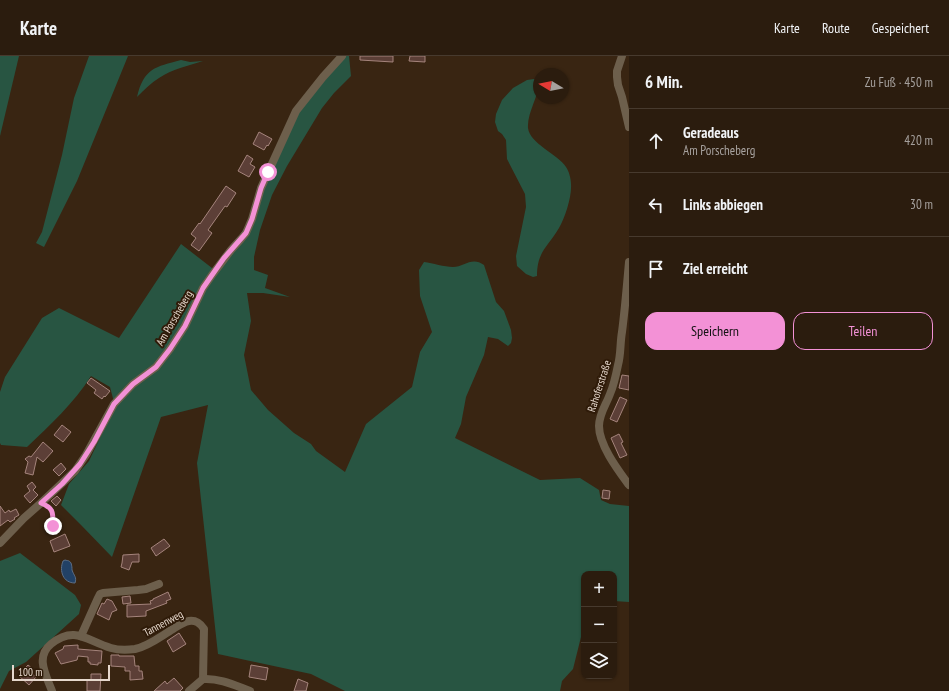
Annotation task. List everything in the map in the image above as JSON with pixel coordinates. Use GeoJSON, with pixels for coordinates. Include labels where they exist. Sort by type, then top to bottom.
{"type":"FeatureCollection","features":[{"type":"Feature","properties":{"kind":"street","name":"Am Porscheberg"},"geometry":{"type":"LineString","coordinates":[[0,543],[16,525],[62,484],[80,464],[94,442],[114,404],[133,384],[156,367],[170,349],[185,326],[203,288],[228,254],[246,233],[252,219],[261,188],[296,111],[322,77],[342,56]]}},
{"type":"Feature","properties":{"kind":"street"},"geometry":{"type":"LineString","coordinates":[[622,56],[617,71],[617,77],[629,127]]}},
{"type":"Feature","properties":{"kind":"street","name":"Rahoferstraße"},"geometry":{"type":"LineString","coordinates":[[629,262],[620,356],[613,386],[601,415],[599,427],[608,453],[618,471],[629,485]]}},
{"type":"Feature","properties":{"kind":"street"},"geometry":{"type":"LineString","coordinates":[[81,636],[100,594],[146,589],[159,584]]}},
{"type":"Feature","properties":{"kind":"street","name":"Tannenweg"},"geometry":{"type":"LineString","coordinates":[[52,691],[44,671],[43,655],[45,650],[61,637],[71,635],[81,636],[110,648],[122,650],[148,644],[184,622],[194,621],[198,622],[204,629],[202,668],[203,679]]}},
{"type":"Feature","properties":{"kind":"street"},"geometry":{"type":"LineString","coordinates":[[189,691],[203,679],[221,680],[250,691]]}},
{"type":"Feature","properties":{"kind":"lane"},"geometry":{"type":"LineString","coordinates":[[41,503],[52,510],[53,526],[56,533]]}},
{"type":"Feature","properties":{"kind":"green space"},"geometry":{"type":"Polygon","coordinates":[[[0,56],[19,56],[0,136],[0,56]]]}},
{"type":"Feature","properties":{"kind":"green space"},"geometry":{"type":"Polygon","coordinates":[[[89,56],[128,56],[77,181],[44,247],[36,243],[42,232],[62,155],[74,98],[89,56]]]}},
{"type":"Feature","properties":{"kind":"green space"},"geometry":{"type":"Polygon","coordinates":[[[345,56],[349,56],[351,76],[322,108],[287,166],[272,195],[260,230],[254,257],[254,270],[268,275],[265,288],[290,297],[263,293],[247,293],[251,321],[244,355],[251,390],[268,410],[294,433],[311,444],[316,451],[345,472],[366,424],[412,387],[420,352],[432,332],[420,296],[419,270],[424,262],[453,267],[472,262],[484,265],[496,302],[504,311],[511,330],[512,338],[511,343],[508,346],[498,339],[488,337],[484,355],[466,397],[461,424],[455,438],[540,480],[580,478],[599,490],[601,500],[610,504],[629,506],[629,602],[617,601],[617,571],[581,571],[581,637],[573,669],[562,681],[560,691],[345,691],[311,674],[218,654],[197,463],[208,405],[161,417],[112,557],[61,505],[69,484],[89,461],[115,406],[110,387],[91,376],[69,405],[27,447],[1,445],[0,443],[0,392],[5,377],[42,318],[59,308],[119,338],[181,244],[212,268],[218,268],[257,209],[260,198],[300,110],[345,56]]]}},
{"type":"Feature","properties":{"kind":"green space"},"geometry":{"type":"Polygon","coordinates":[[[181,60],[190,62],[203,61],[164,75],[150,84],[137,97],[143,80],[147,74],[157,67],[181,60]]]}},
{"type":"Feature","properties":{"kind":"green space"},"geometry":{"type":"Polygon","coordinates":[[[533,79],[533,104],[528,122],[530,134],[539,144],[562,162],[568,171],[571,182],[568,207],[564,219],[541,255],[537,268],[537,276],[533,277],[526,274],[517,266],[516,256],[526,207],[525,194],[507,159],[506,140],[498,131],[495,122],[496,114],[502,100],[513,88],[527,80],[533,79]]]}},
{"type":"Feature","properties":{"kind":"green space"},"geometry":{"type":"Polygon","coordinates":[[[20,553],[75,595],[81,605],[79,614],[26,662],[9,671],[0,689],[0,561],[20,553]]]}},
{"type":"Feature","properties":{"kind":"water"},"geometry":{"type":"Polygon","coordinates":[[[65,560],[71,563],[76,581],[75,583],[68,581],[63,576],[62,565],[63,561],[65,560]]]}},
{"type":"Feature","properties":{"kind":"building"},"geometry":{"type":"Polygon","coordinates":[[[360,56],[393,56],[393,62],[360,60],[360,56]]]}},
{"type":"Feature","properties":{"kind":"building"},"geometry":{"type":"Polygon","coordinates":[[[410,56],[425,56],[425,62],[409,61],[410,56]]]}},
{"type":"Feature","properties":{"kind":"building"},"geometry":{"type":"Polygon","coordinates":[[[259,132],[272,139],[264,150],[253,144],[259,132]]]}},
{"type":"Feature","properties":{"kind":"building"},"geometry":{"type":"Polygon","coordinates":[[[247,155],[253,159],[250,164],[255,167],[249,177],[238,171],[247,155]]]}},
{"type":"Feature","properties":{"kind":"building"},"geometry":{"type":"Polygon","coordinates":[[[226,186],[236,193],[227,207],[225,206],[208,230],[212,233],[199,251],[191,245],[196,238],[191,234],[199,223],[200,224],[226,186]]]}},
{"type":"Feature","properties":{"kind":"building"},"geometry":{"type":"Polygon","coordinates":[[[622,375],[629,376],[629,390],[619,388],[622,375]]]}},
{"type":"Feature","properties":{"kind":"building"},"geometry":{"type":"Polygon","coordinates":[[[91,378],[110,391],[102,399],[94,393],[96,390],[87,383],[91,378]]]}},
{"type":"Feature","properties":{"kind":"building"},"geometry":{"type":"Polygon","coordinates":[[[620,397],[627,400],[617,422],[610,419],[620,397]]]}},
{"type":"Feature","properties":{"kind":"building"},"geometry":{"type":"Polygon","coordinates":[[[62,425],[71,432],[63,442],[54,435],[62,425]]]}},
{"type":"Feature","properties":{"kind":"building"},"geometry":{"type":"Polygon","coordinates":[[[619,434],[623,442],[621,443],[627,455],[620,458],[611,438],[619,434]]]}},
{"type":"Feature","properties":{"kind":"building"},"geometry":{"type":"Polygon","coordinates":[[[43,442],[53,451],[43,462],[37,457],[33,475],[25,473],[28,462],[25,459],[29,456],[31,457],[43,442]]]}},
{"type":"Feature","properties":{"kind":"building"},"geometry":{"type":"Polygon","coordinates":[[[61,463],[66,469],[59,476],[53,470],[61,463]]]}},
{"type":"Feature","properties":{"kind":"building"},"geometry":{"type":"Polygon","coordinates":[[[32,482],[36,487],[33,490],[38,495],[30,503],[24,496],[30,491],[27,486],[32,482]]]}},
{"type":"Feature","properties":{"kind":"building"},"geometry":{"type":"Polygon","coordinates":[[[603,490],[610,491],[609,499],[602,498],[603,490]]]}},
{"type":"Feature","properties":{"kind":"building"},"geometry":{"type":"Polygon","coordinates":[[[57,496],[61,500],[56,506],[51,501],[57,496]]]}},
{"type":"Feature","properties":{"kind":"building"},"geometry":{"type":"Polygon","coordinates":[[[0,506],[5,513],[9,510],[10,512],[16,509],[19,515],[10,522],[8,520],[0,526],[0,506]]]}},
{"type":"Feature","properties":{"kind":"building"},"geometry":{"type":"Polygon","coordinates":[[[65,534],[70,546],[54,552],[50,541],[65,534]]]}},
{"type":"Feature","properties":{"kind":"building"},"geometry":{"type":"Polygon","coordinates":[[[164,539],[170,546],[156,556],[151,548],[164,539]]]}},
{"type":"Feature","properties":{"kind":"building"},"geometry":{"type":"Polygon","coordinates":[[[139,554],[139,562],[132,562],[129,570],[121,567],[123,555],[139,554]]]}},
{"type":"Feature","properties":{"kind":"building"},"geometry":{"type":"Polygon","coordinates":[[[168,592],[171,599],[166,601],[167,603],[146,611],[146,616],[127,617],[127,605],[151,604],[150,601],[168,592]]]}},
{"type":"Feature","properties":{"kind":"building"},"geometry":{"type":"Polygon","coordinates":[[[130,596],[131,603],[123,604],[122,597],[130,596]]]}},
{"type":"Feature","properties":{"kind":"building"},"geometry":{"type":"Polygon","coordinates":[[[107,599],[112,601],[117,610],[112,612],[109,620],[97,614],[102,603],[104,604],[107,599]]]}},
{"type":"Feature","properties":{"kind":"building"},"geometry":{"type":"Polygon","coordinates":[[[179,633],[186,644],[173,652],[167,641],[179,633]]]}},
{"type":"Feature","properties":{"kind":"building"},"geometry":{"type":"Polygon","coordinates":[[[78,645],[78,649],[102,651],[101,663],[98,663],[98,665],[90,664],[90,662],[88,662],[88,657],[78,656],[77,660],[61,664],[55,653],[63,649],[64,646],[78,645]]]}},
{"type":"Feature","properties":{"kind":"building"},"geometry":{"type":"Polygon","coordinates":[[[111,655],[134,656],[135,666],[139,666],[139,671],[142,671],[143,679],[130,680],[130,671],[125,671],[125,667],[111,666],[111,655]]]}},
{"type":"Feature","properties":{"kind":"building"},"geometry":{"type":"Polygon","coordinates":[[[28,665],[33,669],[30,672],[36,677],[29,685],[18,675],[28,665]]]}},
{"type":"Feature","properties":{"kind":"building"},"geometry":{"type":"Polygon","coordinates":[[[251,665],[268,668],[266,680],[249,677],[251,665]]]}},
{"type":"Feature","properties":{"kind":"building"},"geometry":{"type":"Polygon","coordinates":[[[91,674],[101,674],[100,691],[87,691],[87,680],[91,680],[91,674]]]}},
{"type":"Feature","properties":{"kind":"building"},"geometry":{"type":"Polygon","coordinates":[[[174,678],[183,688],[180,691],[154,691],[165,681],[167,684],[174,678]]]}},
{"type":"Feature","properties":{"kind":"building"},"geometry":{"type":"Polygon","coordinates":[[[298,679],[308,683],[306,691],[294,691],[298,679]]]}},
{"type":"Feature","properties":{"kind":"route"},"geometry":{"type":"LineString","coordinates":[[53,526],[52,510],[41,503],[75,471],[94,442],[114,404],[133,384],[156,367],[170,349],[185,326],[203,288],[224,258],[246,233],[252,219],[257,198],[268,172]]}}]}
